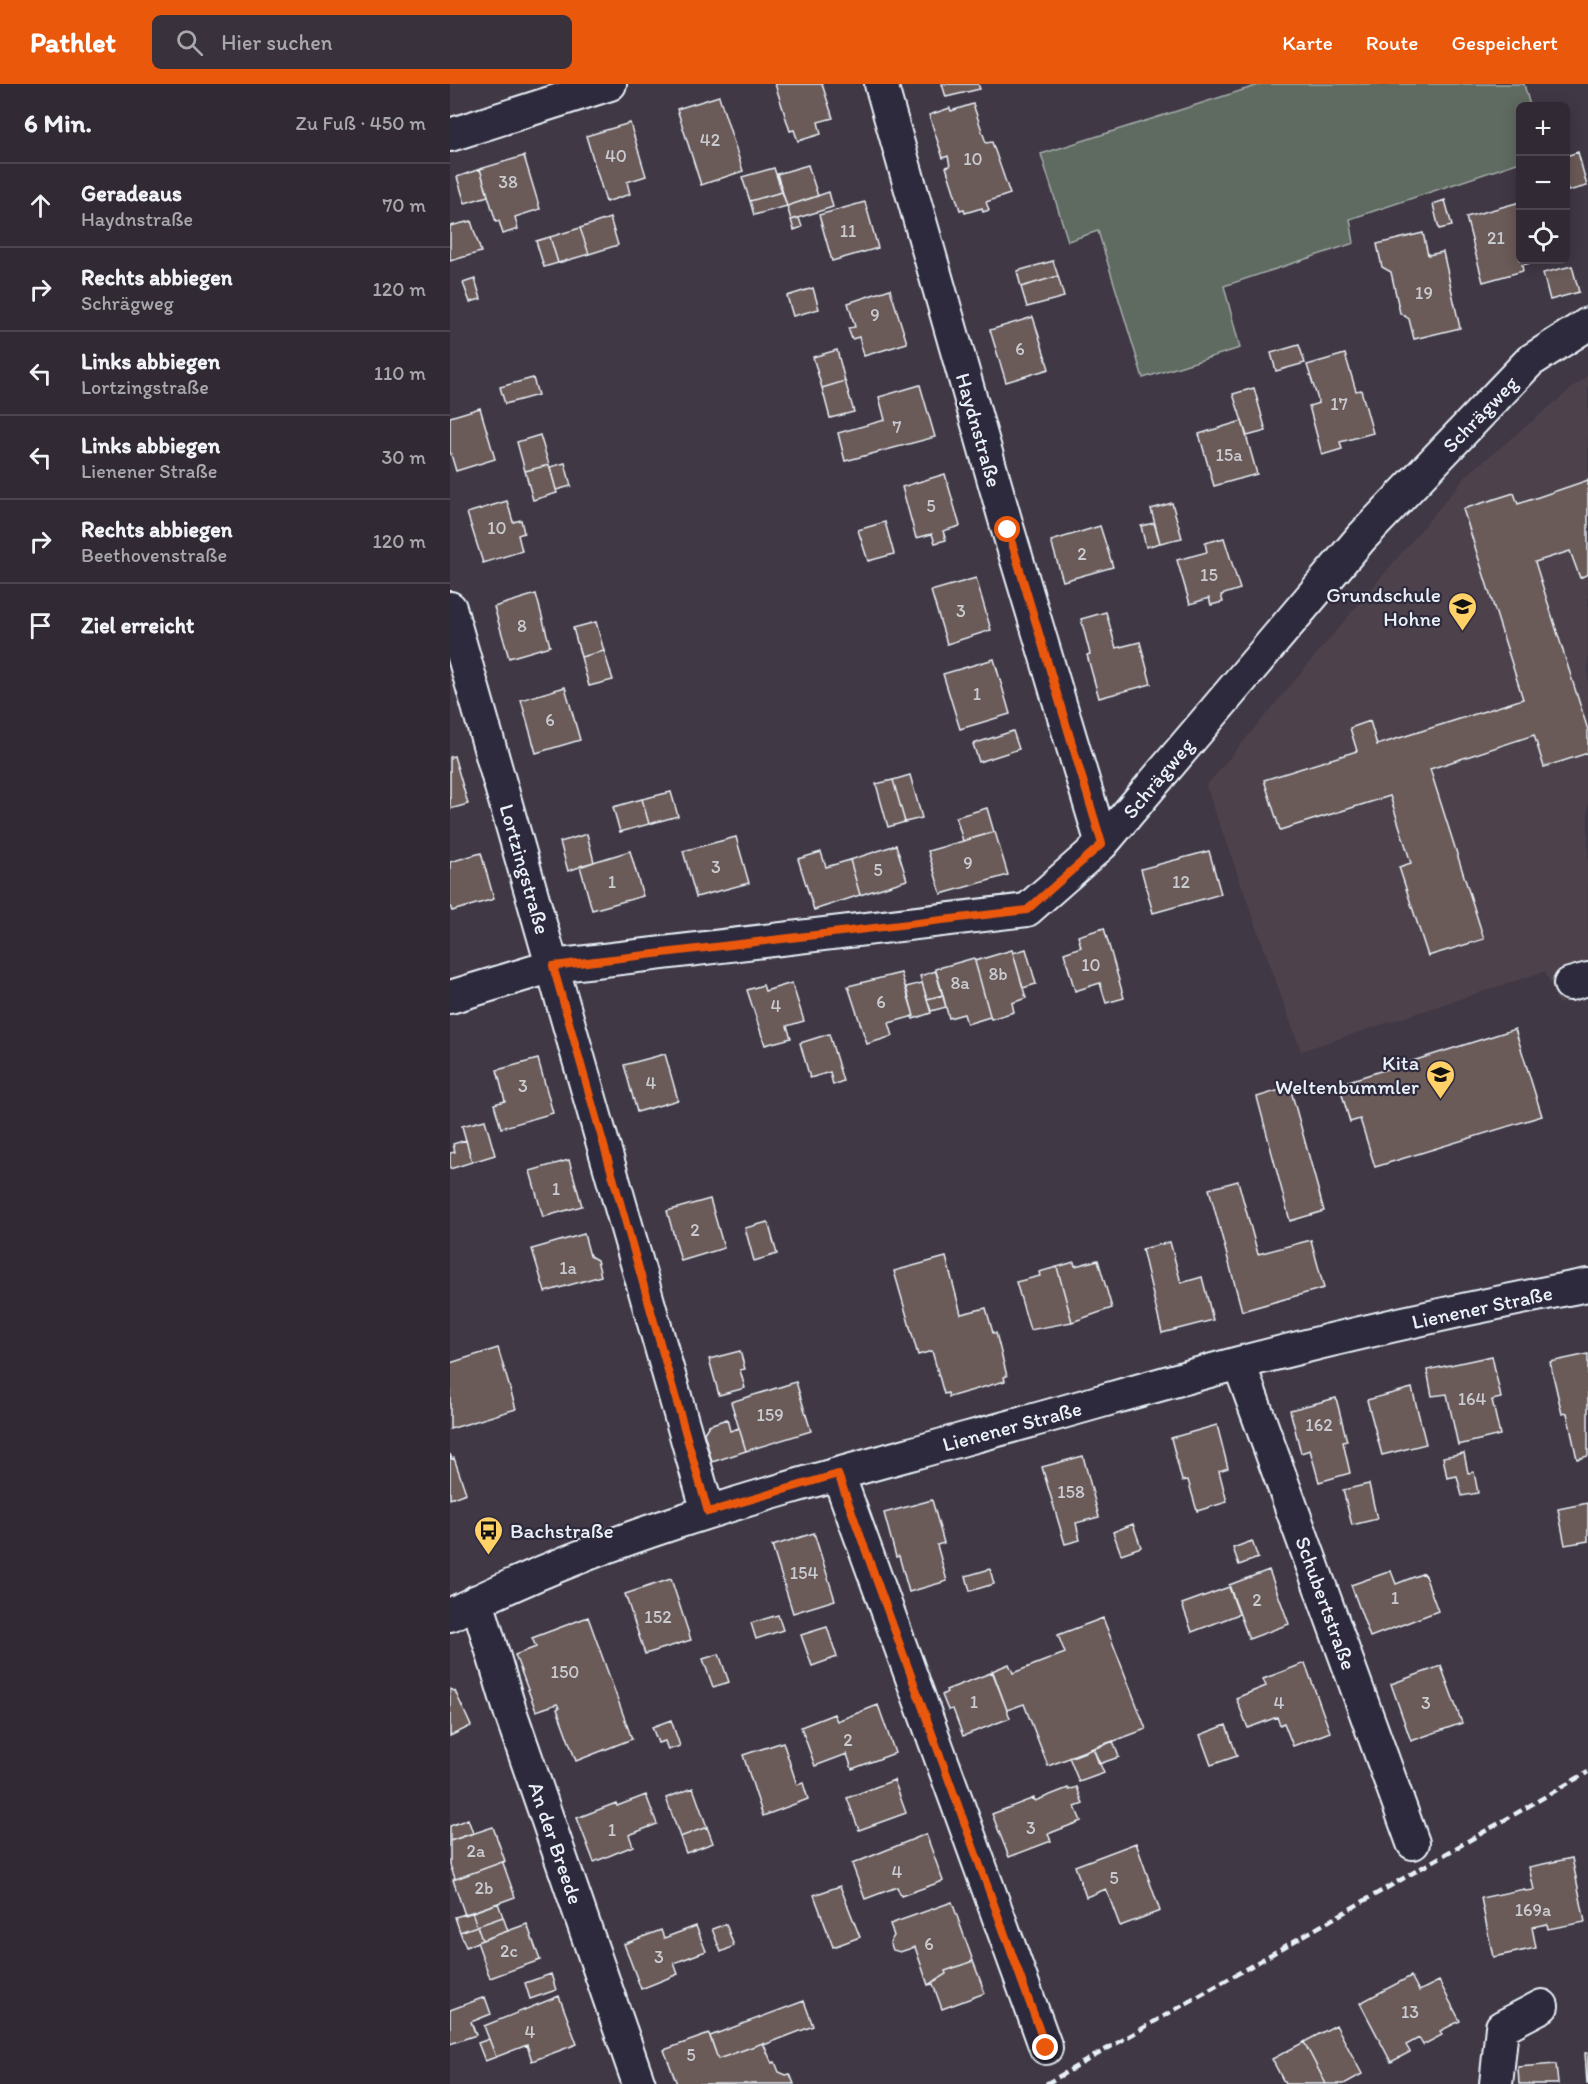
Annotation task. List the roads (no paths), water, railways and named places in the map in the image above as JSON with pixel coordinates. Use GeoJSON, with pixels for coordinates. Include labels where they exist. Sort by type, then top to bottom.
{"type":"FeatureCollection","features":[{"type":"Feature","properties":{"kind":"street"},"geometry":{"type":"LineString","coordinates":[[450,135],[610,84]]}},
{"type":"Feature","properties":{"kind":"street","name":"Haydnstraße"},"geometry":{"type":"LineString","coordinates":[[881,84],[1008,530],[1102,844]]}},
{"type":"Feature","properties":{"kind":"street","name":"Schrägweg"},"geometry":{"type":"LineString","coordinates":[[450,997],[553,966],[1027,910],[1102,844],[1369,530],[1530,361],[1588,324]]}},
{"type":"Feature","properties":{"kind":"street","name":"Lortzingstraße"},"geometry":{"type":"LineString","coordinates":[[450,608],[708,1512]]}},
{"type":"Feature","properties":{"kind":"street","name":"Lienener Straße"},"geometry":{"type":"LineString","coordinates":[[450,1616],[477,1601],[592,1552],[708,1512],[838,1474],[1239,1363],[1473,1307],[1588,1285]]}},
{"type":"Feature","properties":{"kind":"street","name":"Schubertstraße"},"geometry":{"type":"LineString","coordinates":[[1239,1363],[1413,1843]]}},
{"type":"Feature","properties":{"kind":"street"},"geometry":{"type":"LineString","coordinates":[[838,1474],[1046,2048]]}},
{"type":"Feature","properties":{"kind":"street","name":"An der Breede"},"geometry":{"type":"LineString","coordinates":[[477,1601],[511,1714],[639,2084]]}},
{"type":"Feature","properties":{"kind":"street"},"geometry":{"type":"LineString","coordinates":[[1496,2084],[1502,2027],[1542,2006]]}},
{"type":"Feature","properties":{"kind":"railway"},"geometry":{"type":"LineString","coordinates":[[1046,2084],[1588,1772]]}},
{"type":"Feature","properties":{"kind":"place","name":"Grundschule Hohne"},"geometry":{"type":"Point","coordinates":[1462,632]}},
{"type":"Feature","properties":{"kind":"place","name":"Kita Weltenbummler"},"geometry":{"type":"Point","coordinates":[1440,1100]}},
{"type":"Feature","properties":{"kind":"place","name":"Bachstraße"},"geometry":{"type":"Point","coordinates":[489,1556]}}]}
